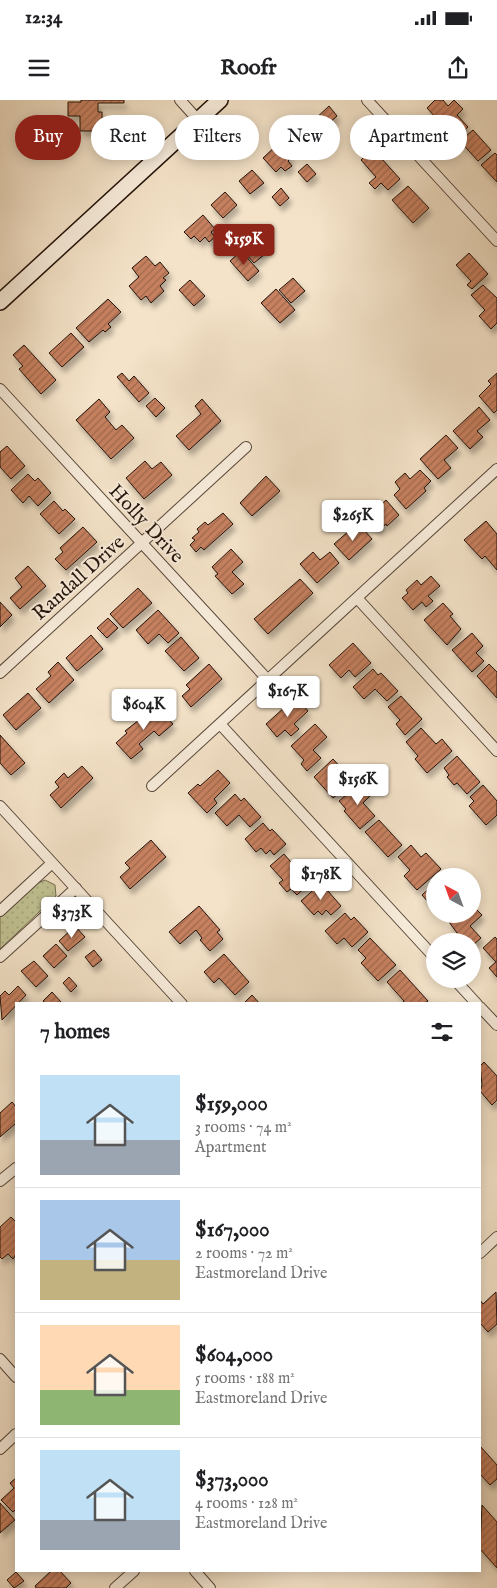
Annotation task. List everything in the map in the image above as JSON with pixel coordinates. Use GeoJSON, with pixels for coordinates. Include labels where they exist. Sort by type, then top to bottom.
{"type":"FeatureCollection","features":[{"type":"Feature","properties":{"kind":"street"},"geometry":{"type":"LineString","coordinates":[[180,100],[194,115]]}},
{"type":"Feature","properties":{"kind":"street"},"geometry":{"type":"LineString","coordinates":[[204,115],[220,100]]}},
{"type":"Feature","properties":{"kind":"street"},"geometry":{"type":"LineString","coordinates":[[367,100],[497,242]]}},
{"type":"Feature","properties":{"kind":"street"},"geometry":{"type":"LineString","coordinates":[[0,302],[175,141]]}},
{"type":"Feature","properties":{"kind":"street","name":"Holly Drive"},"geometry":{"type":"LineString","coordinates":[[0,389],[268,680]]}},
{"type":"Feature","properties":{"kind":"street","name":"Randall Drive"},"geometry":{"type":"LineString","coordinates":[[0,673],[246,447]]}},
{"type":"Feature","properties":{"kind":"street"},"geometry":{"type":"LineString","coordinates":[[152,786],[357,598],[495,476]]}},
{"type":"Feature","properties":{"kind":"street"},"geometry":{"type":"LineString","coordinates":[[357,598],[497,751]]}},
{"type":"Feature","properties":{"kind":"street"},"geometry":{"type":"LineString","coordinates":[[220,724],[426,948]]}},
{"type":"Feature","properties":{"kind":"street"},"geometry":{"type":"LineString","coordinates":[[0,806],[180,1002]]}},
{"type":"Feature","properties":{"kind":"street"},"geometry":{"type":"LineString","coordinates":[[0,911],[52,863]]}},
{"type":"Feature","properties":{"kind":"street"},"geometry":{"type":"LineString","coordinates":[[0,957],[76,888]]}},
{"type":"Feature","properties":{"kind":"street"},"geometry":{"type":"LineString","coordinates":[[463,988],[476,1002]]}},
{"type":"Feature","properties":{"kind":"street"},"geometry":{"type":"LineString","coordinates":[[481,1007],[497,1025]]}},
{"type":"Feature","properties":{"kind":"street"},"geometry":{"type":"LineString","coordinates":[[0,1181],[15,1169]]}},
{"type":"Feature","properties":{"kind":"street"},"geometry":{"type":"LineString","coordinates":[[481,1252],[497,1237]]}},
{"type":"Feature","properties":{"kind":"street"},"geometry":{"type":"LineString","coordinates":[[0,1359],[15,1376]]}},
{"type":"Feature","properties":{"kind":"street"},"geometry":{"type":"LineString","coordinates":[[0,1449],[15,1435]]}},
{"type":"Feature","properties":{"kind":"street"},"geometry":{"type":"LineString","coordinates":[[116,1588],[133,1572]]}},
{"type":"Feature","properties":{"kind":"street"},"geometry":{"type":"LineString","coordinates":[[196,1572],[210,1588]]}},
{"type":"Feature","properties":{"kind":"green space"},"geometry":{"type":"Polygon","coordinates":[[[45,880],[55,885],[56,896],[0,949],[0,917],[38,883],[45,880]]]}},
{"type":"Feature","properties":{"kind":"building"},"geometry":{"type":"Polygon","coordinates":[[[81,100],[124,100],[124,103],[98,103],[98,112],[102,112],[102,115],[91,115],[91,131],[81,131],[81,115],[68,115],[68,102],[81,102],[81,100]]]}},
{"type":"Feature","properties":{"kind":"building"},"geometry":{"type":"Polygon","coordinates":[[[435,100],[443,100],[448,106],[454,100],[463,109],[457,115],[433,115],[427,108],[435,100]]]}},
{"type":"Feature","properties":{"kind":"building"},"geometry":{"type":"Polygon","coordinates":[[[329,106],[336,115],[319,115],[329,106]]]}},
{"type":"Feature","properties":{"kind":"building"},"geometry":{"type":"Polygon","coordinates":[[[473,130],[491,150],[478,161],[467,149],[467,135],[473,130]]]}},
{"type":"Feature","properties":{"kind":"building"},"geometry":{"type":"Polygon","coordinates":[[[269,152],[269,160],[289,160],[292,166],[285,171],[281,167],[276,172],[263,158],[269,152]]]}},
{"type":"Feature","properties":{"kind":"building"},"geometry":{"type":"Polygon","coordinates":[[[495,153],[497,155],[497,182],[481,165],[495,153]]]}},
{"type":"Feature","properties":{"kind":"building"},"geometry":{"type":"Polygon","coordinates":[[[361,160],[383,160],[400,179],[388,190],[381,183],[375,189],[369,183],[376,177],[361,160]]]}},
{"type":"Feature","properties":{"kind":"building"},"geometry":{"type":"Polygon","coordinates":[[[307,164],[316,174],[307,182],[298,172],[307,164]]]}},
{"type":"Feature","properties":{"kind":"building"},"geometry":{"type":"Polygon","coordinates":[[[252,170],[264,183],[250,194],[239,181],[252,170]]]}},
{"type":"Feature","properties":{"kind":"building"},"geometry":{"type":"Polygon","coordinates":[[[408,186],[429,208],[413,223],[392,200],[408,186]]]}},
{"type":"Feature","properties":{"kind":"building"},"geometry":{"type":"Polygon","coordinates":[[[281,188],[289,198],[280,206],[272,197],[281,188]]]}},
{"type":"Feature","properties":{"kind":"building"},"geometry":{"type":"Polygon","coordinates":[[[225,192],[237,205],[223,218],[211,205],[225,192]]]}},
{"type":"Feature","properties":{"kind":"building"},"geometry":{"type":"Polygon","coordinates":[[[203,215],[215,229],[211,232],[215,237],[209,242],[205,237],[200,242],[194,236],[191,239],[184,232],[203,215]]]}},
{"type":"Feature","properties":{"kind":"building"},"geometry":{"type":"Polygon","coordinates":[[[253,240],[265,254],[254,263],[242,249],[253,240]]]}},
{"type":"Feature","properties":{"kind":"building"},"geometry":{"type":"Polygon","coordinates":[[[241,251],[259,271],[248,281],[230,261],[241,251]]]}},
{"type":"Feature","properties":{"kind":"building"},"geometry":{"type":"Polygon","coordinates":[[[469,253],[488,274],[472,289],[467,285],[471,281],[456,265],[469,253]]]}},
{"type":"Feature","properties":{"kind":"building"},"geometry":{"type":"Polygon","coordinates":[[[146,256],[155,266],[160,262],[169,273],[163,278],[166,280],[160,286],[164,291],[151,303],[146,296],[141,300],[129,286],[139,277],[132,268],[146,256]]]}},
{"type":"Feature","properties":{"kind":"building"},"geometry":{"type":"Polygon","coordinates":[[[293,278],[305,291],[291,303],[279,290],[293,278]]]}},
{"type":"Feature","properties":{"kind":"building"},"geometry":{"type":"Polygon","coordinates":[[[190,280],[205,296],[194,306],[179,290],[190,280]]]}},
{"type":"Feature","properties":{"kind":"building"},"geometry":{"type":"Polygon","coordinates":[[[483,285],[497,298],[497,323],[491,329],[479,316],[485,310],[471,295],[483,285]]]}},
{"type":"Feature","properties":{"kind":"building"},"geometry":{"type":"Polygon","coordinates":[[[276,289],[295,310],[280,323],[261,303],[276,289]]]}},
{"type":"Feature","properties":{"kind":"building"},"geometry":{"type":"Polygon","coordinates":[[[108,299],[121,312],[108,324],[111,327],[105,332],[103,330],[89,342],[76,328],[108,299]]]}},
{"type":"Feature","properties":{"kind":"building"},"geometry":{"type":"Polygon","coordinates":[[[71,333],[84,347],[62,367],[49,353],[71,333]]]}},
{"type":"Feature","properties":{"kind":"building"},"geometry":{"type":"Polygon","coordinates":[[[24,345],[56,380],[41,394],[19,369],[23,366],[13,355],[24,345]]]}},
{"type":"Feature","properties":{"kind":"building"},"geometry":{"type":"Polygon","coordinates":[[[122,373],[129,381],[134,376],[149,393],[139,402],[117,377],[122,373]]]}},
{"type":"Feature","properties":{"kind":"building"},"geometry":{"type":"Polygon","coordinates":[[[497,373],[497,410],[494,413],[479,396],[491,384],[488,381],[497,373]]]}},
{"type":"Feature","properties":{"kind":"building"},"geometry":{"type":"Polygon","coordinates":[[[155,398],[165,408],[156,417],[146,406],[155,398]]]}},
{"type":"Feature","properties":{"kind":"building"},"geometry":{"type":"Polygon","coordinates":[[[99,399],[110,412],[105,417],[116,430],[122,425],[134,438],[111,459],[76,420],[99,399]]]}},
{"type":"Feature","properties":{"kind":"building"},"geometry":{"type":"Polygon","coordinates":[[[202,399],[221,421],[189,450],[176,436],[201,414],[195,406],[202,399]]]}},
{"type":"Feature","properties":{"kind":"building"},"geometry":{"type":"Polygon","coordinates":[[[479,407],[490,420],[477,431],[483,437],[470,449],[453,431],[479,407]]]}},
{"type":"Feature","properties":{"kind":"building"},"geometry":{"type":"Polygon","coordinates":[[[446,435],[458,448],[444,460],[451,468],[438,479],[420,459],[446,435]]]}},
{"type":"Feature","properties":{"kind":"building"},"geometry":{"type":"Polygon","coordinates":[[[7,446],[25,466],[11,479],[0,467],[0,452],[7,446]]]}},
{"type":"Feature","properties":{"kind":"building"},"geometry":{"type":"Polygon","coordinates":[[[145,461],[152,469],[161,462],[172,475],[144,499],[126,478],[145,461]]]}},
{"type":"Feature","properties":{"kind":"building"},"geometry":{"type":"Polygon","coordinates":[[[420,470],[431,481],[424,488],[426,491],[406,509],[394,495],[400,489],[395,482],[405,473],[410,479],[420,470]]]}},
{"type":"Feature","properties":{"kind":"building"},"geometry":{"type":"Polygon","coordinates":[[[28,474],[35,481],[38,478],[51,493],[38,506],[29,496],[23,503],[11,490],[28,474]]]}},
{"type":"Feature","properties":{"kind":"building"},"geometry":{"type":"Polygon","coordinates":[[[266,476],[280,491],[252,516],[240,503],[266,476]]]}},
{"type":"Feature","properties":{"kind":"building"},"geometry":{"type":"Polygon","coordinates":[[[386,500],[399,515],[378,531],[366,519],[386,500]]]}},
{"type":"Feature","properties":{"kind":"building"},"geometry":{"type":"Polygon","coordinates":[[[54,501],[63,511],[65,509],[75,519],[59,534],[40,514],[54,501]]]}},
{"type":"Feature","properties":{"kind":"building"},"geometry":{"type":"Polygon","coordinates":[[[223,513],[233,524],[204,550],[201,547],[196,552],[190,545],[195,540],[192,538],[199,532],[197,529],[205,522],[208,525],[223,513]]]}},
{"type":"Feature","properties":{"kind":"building"},"geometry":{"type":"Polygon","coordinates":[[[486,521],[497,534],[497,570],[485,556],[482,559],[464,540],[486,521]]]}},
{"type":"Feature","properties":{"kind":"building"},"geometry":{"type":"Polygon","coordinates":[[[358,523],[372,539],[349,560],[334,544],[358,523]]]}},
{"type":"Feature","properties":{"kind":"building"},"geometry":{"type":"Polygon","coordinates":[[[83,527],[97,542],[66,570],[55,559],[63,552],[60,548],[83,527]]]}},
{"type":"Feature","properties":{"kind":"building"},"geometry":{"type":"Polygon","coordinates":[[[231,549],[243,562],[232,572],[244,584],[232,594],[215,576],[218,574],[212,567],[231,549]]]}},
{"type":"Feature","properties":{"kind":"building"},"geometry":{"type":"Polygon","coordinates":[[[313,552],[320,560],[330,552],[339,563],[317,583],[300,564],[313,552]]]}},
{"type":"Feature","properties":{"kind":"building"},"geometry":{"type":"Polygon","coordinates":[[[28,566],[46,586],[20,609],[10,598],[22,587],[15,578],[28,566]]]}},
{"type":"Feature","properties":{"kind":"building"},"geometry":{"type":"Polygon","coordinates":[[[431,576],[440,586],[428,596],[433,601],[426,607],[422,602],[413,610],[402,598],[408,593],[406,590],[417,580],[421,585],[431,576]]]}},
{"type":"Feature","properties":{"kind":"building"},"geometry":{"type":"Polygon","coordinates":[[[300,579],[313,593],[268,634],[254,619],[300,579]]]}},
{"type":"Feature","properties":{"kind":"building"},"geometry":{"type":"Polygon","coordinates":[[[138,588],[152,603],[123,628],[110,614],[138,588]]]}},
{"type":"Feature","properties":{"kind":"building"},"geometry":{"type":"Polygon","coordinates":[[[0,602],[12,615],[0,627],[0,602]]]}},
{"type":"Feature","properties":{"kind":"building"},"geometry":{"type":"Polygon","coordinates":[[[443,603],[453,614],[450,616],[461,629],[447,645],[424,620],[443,603]]]}},
{"type":"Feature","properties":{"kind":"building"},"geometry":{"type":"Polygon","coordinates":[[[158,610],[179,633],[168,643],[159,634],[148,644],[136,630],[158,610]]]}},
{"type":"Feature","properties":{"kind":"building"},"geometry":{"type":"Polygon","coordinates":[[[108,618],[118,628],[107,638],[97,628],[108,618]]]}},
{"type":"Feature","properties":{"kind":"building"},"geometry":{"type":"Polygon","coordinates":[[[472,633],[483,646],[476,653],[484,661],[472,672],[452,650],[472,633]]]}},
{"type":"Feature","properties":{"kind":"building"},"geometry":{"type":"Polygon","coordinates":[[[91,635],[103,649],[77,671],[66,658],[91,635]]]}},
{"type":"Feature","properties":{"kind":"building"},"geometry":{"type":"Polygon","coordinates":[[[181,637],[199,658],[184,671],[165,651],[181,637]]]}},
{"type":"Feature","properties":{"kind":"building"},"geometry":{"type":"Polygon","coordinates":[[[353,643],[371,663],[355,677],[349,670],[341,678],[329,665],[353,643]]]}},
{"type":"Feature","properties":{"kind":"building"},"geometry":{"type":"Polygon","coordinates":[[[58,662],[74,680],[49,703],[36,689],[51,676],[48,672],[58,662]]]}},
{"type":"Feature","properties":{"kind":"building"},"geometry":{"type":"Polygon","coordinates":[[[209,664],[222,679],[191,707],[182,696],[190,689],[186,685],[209,664]]]}},
{"type":"Feature","properties":{"kind":"building"},"geometry":{"type":"Polygon","coordinates":[[[489,664],[497,672],[497,698],[477,676],[489,664]]]}},
{"type":"Feature","properties":{"kind":"building"},"geometry":{"type":"Polygon","coordinates":[[[373,669],[378,675],[381,673],[398,691],[387,701],[375,689],[364,699],[353,687],[373,669]]]}},
{"type":"Feature","properties":{"kind":"building"},"geometry":{"type":"Polygon","coordinates":[[[28,693],[41,708],[16,730],[3,715],[28,693]]]}},
{"type":"Feature","properties":{"kind":"building"},"geometry":{"type":"Polygon","coordinates":[[[401,696],[422,719],[405,735],[396,724],[400,720],[388,707],[401,696]]]}},
{"type":"Feature","properties":{"kind":"building"},"geometry":{"type":"Polygon","coordinates":[[[296,697],[308,711],[294,724],[299,729],[291,736],[285,730],[277,737],[266,724],[296,697]]]}},
{"type":"Feature","properties":{"kind":"building"},"geometry":{"type":"Polygon","coordinates":[[[157,706],[173,724],[159,736],[154,731],[139,744],[143,749],[131,759],[116,743],[127,733],[125,731],[157,706]]]}},
{"type":"Feature","properties":{"kind":"building"},"geometry":{"type":"Polygon","coordinates":[[[315,724],[327,737],[313,750],[321,758],[307,771],[301,764],[304,760],[291,746],[315,724]]]}},
{"type":"Feature","properties":{"kind":"building"},"geometry":{"type":"Polygon","coordinates":[[[421,728],[436,744],[442,739],[452,751],[427,773],[415,759],[418,756],[406,742],[421,728]]]}},
{"type":"Feature","properties":{"kind":"building"},"geometry":{"type":"Polygon","coordinates":[[[0,735],[25,763],[11,775],[0,763],[0,735]]]}},
{"type":"Feature","properties":{"kind":"building"},"geometry":{"type":"Polygon","coordinates":[[[457,756],[480,782],[467,794],[457,783],[454,785],[447,777],[449,775],[444,768],[457,756]]]}},
{"type":"Feature","properties":{"kind":"building"},"geometry":{"type":"Polygon","coordinates":[[[333,759],[345,772],[336,780],[344,789],[333,798],[314,777],[333,759]]]}},
{"type":"Feature","properties":{"kind":"building"},"geometry":{"type":"Polygon","coordinates":[[[82,766],[93,778],[61,808],[50,795],[59,787],[55,782],[64,773],[68,778],[82,766]]]}},
{"type":"Feature","properties":{"kind":"building"},"geometry":{"type":"Polygon","coordinates":[[[218,770],[230,783],[214,799],[217,803],[207,813],[188,793],[198,784],[200,786],[218,770]]]}},
{"type":"Feature","properties":{"kind":"building"},"geometry":{"type":"Polygon","coordinates":[[[360,783],[371,795],[363,803],[375,816],[360,829],[344,811],[346,809],[339,801],[360,783]]]}},
{"type":"Feature","properties":{"kind":"building"},"geometry":{"type":"Polygon","coordinates":[[[483,785],[497,801],[497,815],[486,825],[469,806],[474,801],[470,797],[483,785]]]}},
{"type":"Feature","properties":{"kind":"building"},"geometry":{"type":"Polygon","coordinates":[[[235,794],[241,801],[244,798],[261,817],[250,827],[239,815],[227,826],[215,813],[235,794]]]}},
{"type":"Feature","properties":{"kind":"building"},"geometry":{"type":"Polygon","coordinates":[[[379,820],[402,845],[388,857],[365,832],[379,820]]]}},
{"type":"Feature","properties":{"kind":"building"},"geometry":{"type":"Polygon","coordinates":[[[263,823],[270,831],[272,829],[286,844],[274,855],[270,850],[266,854],[261,848],[256,852],[245,839],[263,823]]]}},
{"type":"Feature","properties":{"kind":"building"},"geometry":{"type":"Polygon","coordinates":[[[151,840],[166,857],[130,889],[120,877],[130,868],[125,863],[151,840]]]}},
{"type":"Feature","properties":{"kind":"building"},"geometry":{"type":"Polygon","coordinates":[[[411,845],[421,857],[426,853],[440,868],[426,868],[426,882],[417,890],[404,876],[410,870],[398,857],[411,845]]]}},
{"type":"Feature","properties":{"kind":"building"},"geometry":{"type":"Polygon","coordinates":[[[284,854],[297,869],[303,863],[316,877],[297,895],[291,889],[287,892],[279,883],[283,880],[270,866],[284,854]]]}},
{"type":"Feature","properties":{"kind":"building"},"geometry":{"type":"Polygon","coordinates":[[[321,883],[341,906],[331,915],[326,910],[322,915],[318,911],[314,915],[301,901],[321,883]]]}},
{"type":"Feature","properties":{"kind":"building"},"geometry":{"type":"Polygon","coordinates":[[[426,891],[426,900],[422,895],[426,891]]]}},
{"type":"Feature","properties":{"kind":"building"},"geometry":{"type":"Polygon","coordinates":[[[199,906],[220,930],[217,932],[223,939],[210,951],[200,940],[202,938],[196,930],[180,944],[169,932],[199,906]]]}},
{"type":"Feature","properties":{"kind":"building"},"geometry":{"type":"Polygon","coordinates":[[[345,913],[351,920],[354,917],[368,932],[352,947],[344,938],[337,944],[325,931],[345,913]]]}},
{"type":"Feature","properties":{"kind":"building"},"geometry":{"type":"Polygon","coordinates":[[[450,923],[473,923],[470,926],[476,933],[457,933],[450,923]]]}},
{"type":"Feature","properties":{"kind":"building"},"geometry":{"type":"Polygon","coordinates":[[[75,926],[85,937],[68,951],[59,941],[75,926]]]}},
{"type":"Feature","properties":{"kind":"building"},"geometry":{"type":"Polygon","coordinates":[[[495,937],[497,939],[497,977],[489,968],[496,962],[483,948],[495,937]]]}},
{"type":"Feature","properties":{"kind":"building"},"geometry":{"type":"Polygon","coordinates":[[[370,938],[396,965],[378,981],[361,963],[366,958],[358,950],[370,938]]]}},
{"type":"Feature","properties":{"kind":"building"},"geometry":{"type":"Polygon","coordinates":[[[56,944],[67,956],[54,968],[43,956],[56,944]]]}},
{"type":"Feature","properties":{"kind":"building"},"geometry":{"type":"Polygon","coordinates":[[[94,950],[102,960],[93,967],[85,957],[94,950]]]}},
{"type":"Feature","properties":{"kind":"building"},"geometry":{"type":"Polygon","coordinates":[[[224,954],[249,982],[235,995],[219,978],[214,983],[204,972],[224,954]]]}},
{"type":"Feature","properties":{"kind":"building"},"geometry":{"type":"Polygon","coordinates":[[[34,961],[48,976],[36,987],[21,971],[34,961]]]}},
{"type":"Feature","properties":{"kind":"building"},"geometry":{"type":"Polygon","coordinates":[[[400,970],[428,1001],[403,1002],[387,982],[400,970]]]}},
{"type":"Feature","properties":{"kind":"building"},"geometry":{"type":"Polygon","coordinates":[[[69,977],[77,986],[71,992],[63,983],[69,977]]]}},
{"type":"Feature","properties":{"kind":"building"},"geometry":{"type":"Polygon","coordinates":[[[18,986],[26,995],[19,1002],[15,1002],[15,1006],[2,1020],[0,996],[5,991],[9,995],[18,986]]]}},
{"type":"Feature","properties":{"kind":"building"},"geometry":{"type":"Polygon","coordinates":[[[52,992],[61,1002],[44,1002],[52,992]]]}},
{"type":"Feature","properties":{"kind":"building"},"geometry":{"type":"Polygon","coordinates":[[[252,995],[258,1002],[245,1002],[252,995]]]}},
{"type":"Feature","properties":{"kind":"building"},"geometry":{"type":"Polygon","coordinates":[[[484,1062],[497,1076],[497,1100],[492,1105],[481,1092],[481,1065],[484,1062]]]}},
{"type":"Feature","properties":{"kind":"building"},"geometry":{"type":"Polygon","coordinates":[[[12,1102],[15,1106],[15,1124],[0,1137],[0,1113],[12,1102]]]}},
{"type":"Feature","properties":{"kind":"building"},"geometry":{"type":"Polygon","coordinates":[[[11,1217],[15,1221],[15,1256],[13,1259],[8,1254],[2,1259],[0,1257],[0,1227],[11,1217]]]}},
{"type":"Feature","properties":{"kind":"building"},"geometry":{"type":"Polygon","coordinates":[[[496,1292],[497,1324],[488,1332],[481,1324],[481,1301],[483,1304],[496,1292]]]}},
{"type":"Feature","properties":{"kind":"building"},"geometry":{"type":"Polygon","coordinates":[[[481,1447],[497,1465],[497,1479],[490,1485],[481,1475],[481,1447]]]}},
{"type":"Feature","properties":{"kind":"building"},"geometry":{"type":"Polygon","coordinates":[[[15,1479],[15,1510],[13,1512],[1,1500],[14,1488],[10,1483],[15,1479]]]}},
{"type":"Feature","properties":{"kind":"building"},"geometry":{"type":"Polygon","coordinates":[[[0,1503],[15,1520],[0,1533],[0,1503]]]}},
{"type":"Feature","properties":{"kind":"building"},"geometry":{"type":"Polygon","coordinates":[[[482,1505],[497,1522],[497,1568],[481,1550],[482,1505]]]}},
{"type":"Feature","properties":{"kind":"building"},"geometry":{"type":"Polygon","coordinates":[[[16,1572],[24,1581],[14,1588],[7,1580],[16,1572]]]}},
{"type":"Feature","properties":{"kind":"building"},"geometry":{"type":"Polygon","coordinates":[[[50,1572],[61,1572],[71,1583],[66,1588],[36,1588],[35,1586],[50,1572]]]}}]}
